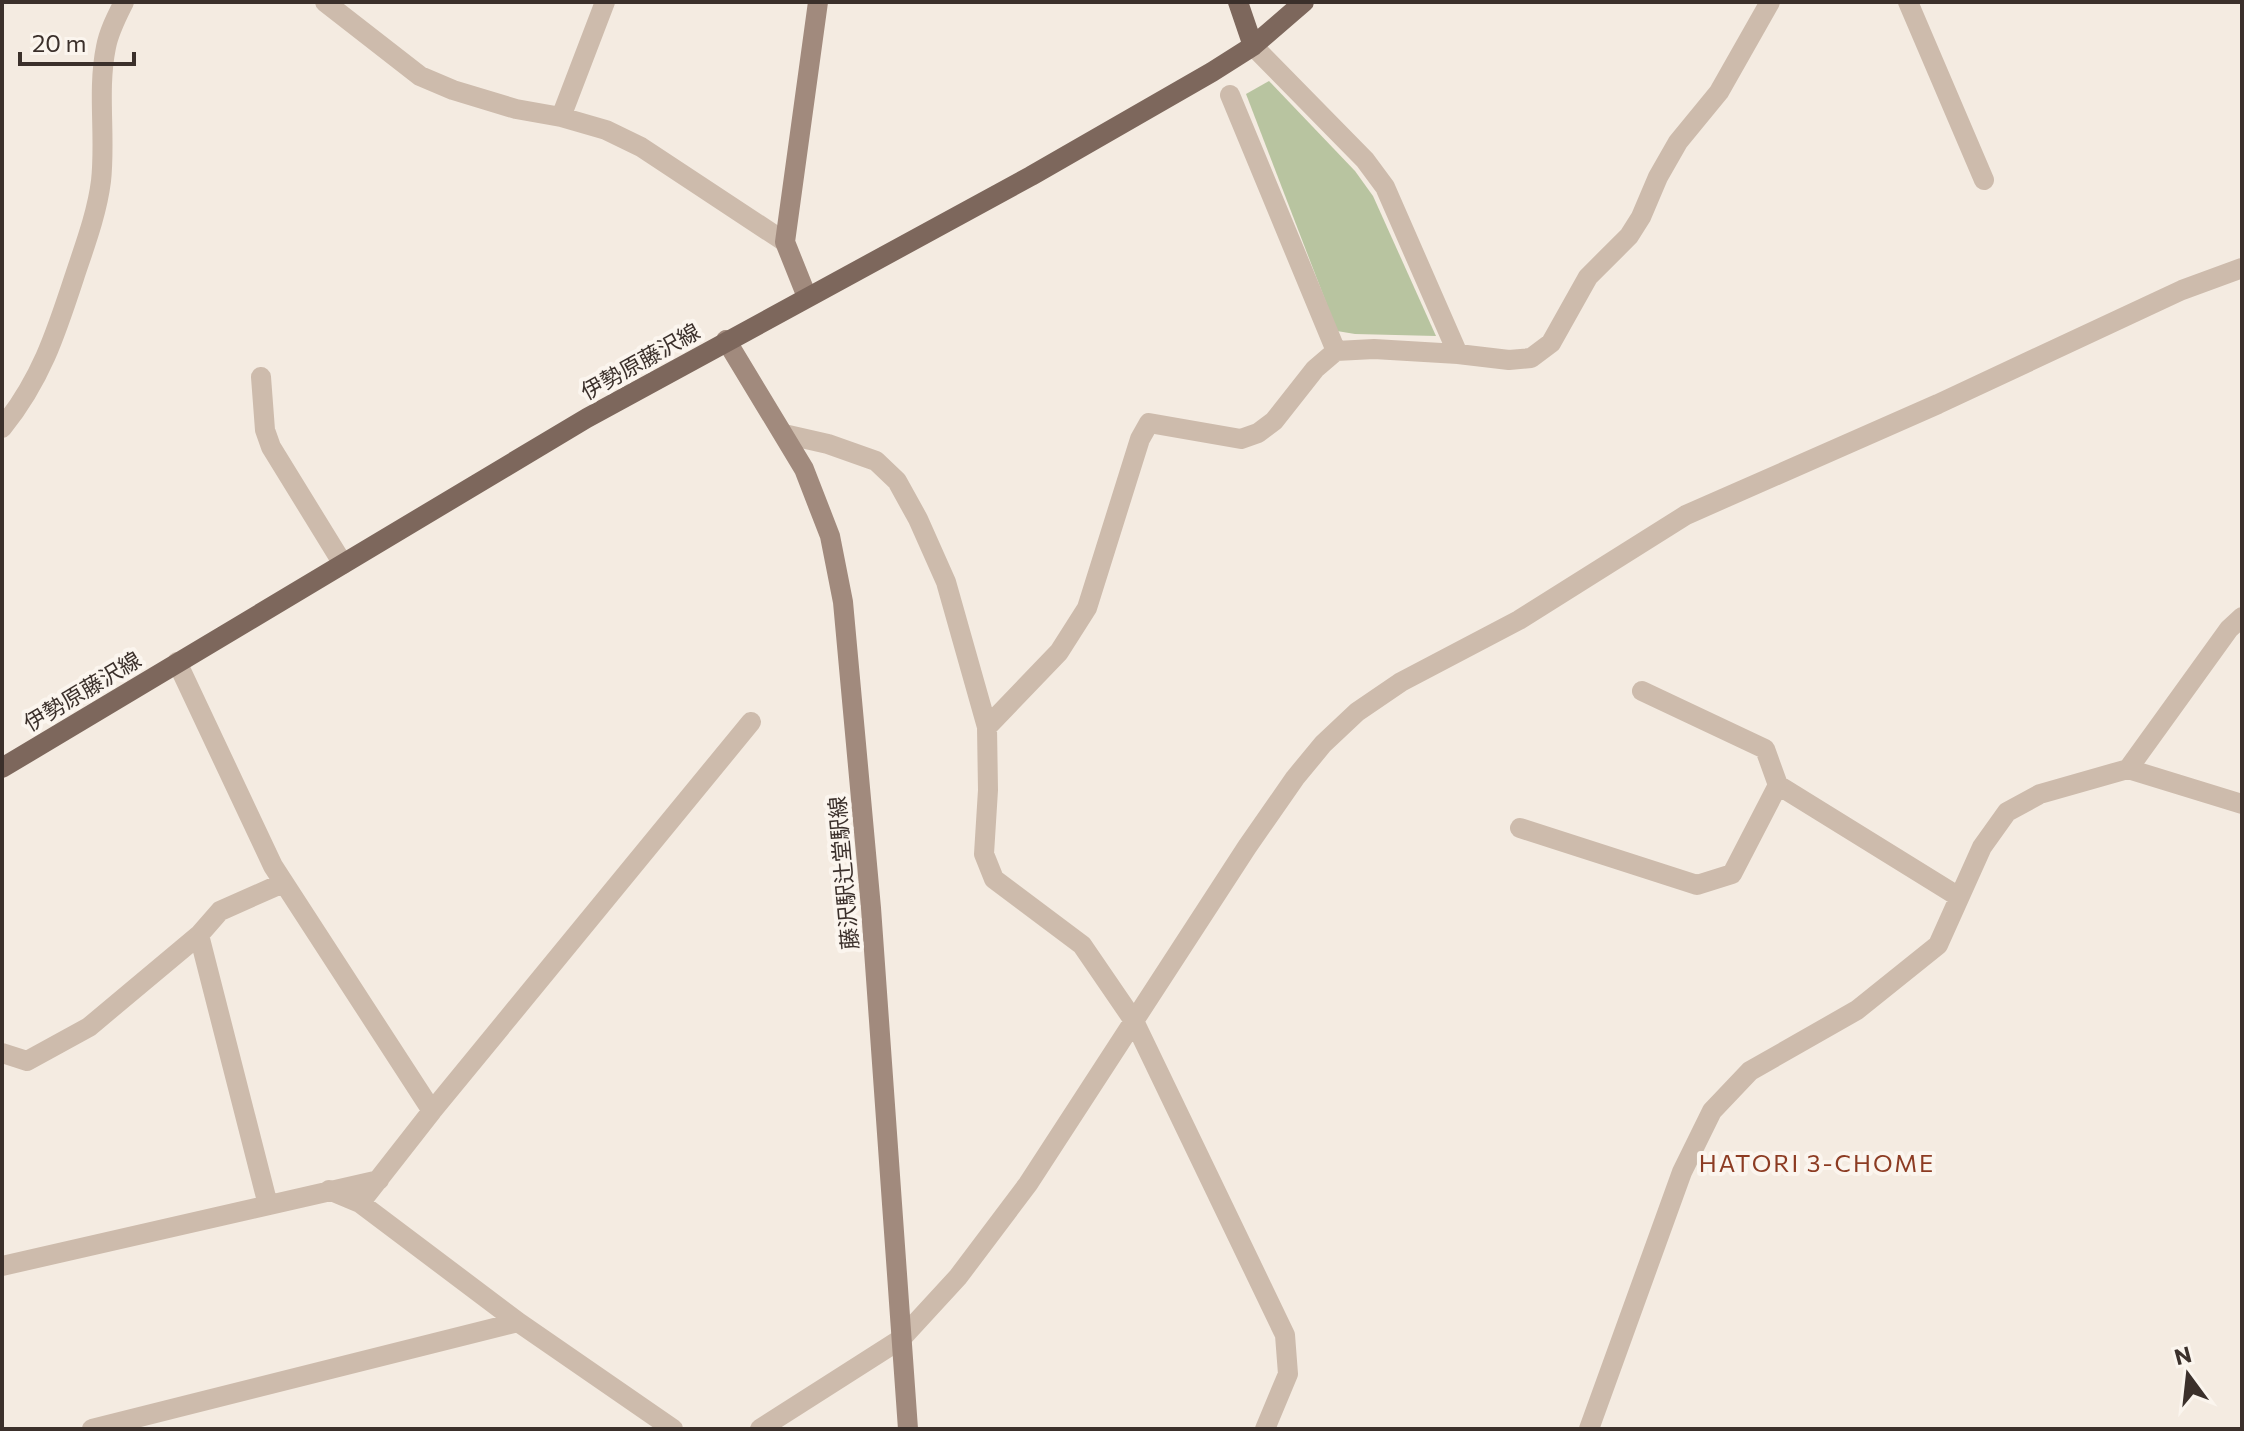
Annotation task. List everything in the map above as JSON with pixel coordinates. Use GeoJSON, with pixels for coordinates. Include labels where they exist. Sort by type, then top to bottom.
{"type":"FeatureCollection","features":[{"type":"Feature","properties":{"kind":"main road"},"geometry":{"type":"LineString","coordinates":[[807,297],[785,242],[818,2]]}},
{"type":"Feature","properties":{"kind":"main road"},"geometry":{"type":"LineString","coordinates":[[1238,2],[1253,46]]}},
{"type":"Feature","properties":{"kind":"main road","name":"伊勢原藤沢線"},"geometry":{"type":"LineString","coordinates":[[2,768],[587,418],[1031,176],[1253,46],[1304,2]]}},
{"type":"Feature","properties":{"kind":"main road","name":"藤沢駅辻堂駅線"},"geometry":{"type":"LineString","coordinates":[[726,340],[804,469],[830,536],[843,602],[871,908],[908,1429]]}},
{"type":"Feature","properties":{"kind":"street"},"geometry":{"type":"LineString","coordinates":[[2,428],[27,395],[51,349],[86,243],[101,180],[105,54],[124,2]]}},
{"type":"Feature","properties":{"kind":"street"},"geometry":{"type":"LineString","coordinates":[[325,2],[420,76],[453,90],[606,130],[641,147],[785,242]]}},
{"type":"Feature","properties":{"kind":"street"},"geometry":{"type":"LineString","coordinates":[[561,117],[605,2]]}},
{"type":"Feature","properties":{"kind":"street"},"geometry":{"type":"LineString","coordinates":[[987,727],[1059,652],[1087,608],[1140,439],[1149,423],[1241,439],[1258,433],[1274,421],[1315,369],[1336,351],[1374,349],[1509,360],[1531,358],[1551,343],[1588,277],[1629,236],[1678,142],[1719,92],[1770,2]]}},
{"type":"Feature","properties":{"kind":"street"},"geometry":{"type":"LineString","coordinates":[[1908,2],[1984,180]]}},
{"type":"Feature","properties":{"kind":"street"},"geometry":{"type":"LineString","coordinates":[[1253,46],[1365,160],[1385,187],[1458,354]]}},
{"type":"Feature","properties":{"kind":"street"},"geometry":{"type":"LineString","coordinates":[[1230,95],[1336,351]]}},
{"type":"Feature","properties":{"kind":"street"},"geometry":{"type":"LineString","coordinates":[[760,1429],[901,1339],[958,1277],[1028,1184],[1295,778],[1323,744],[1357,712],[1401,682],[1519,620],[1686,515],[1938,404],[2182,290],[2242,268]]}},
{"type":"Feature","properties":{"kind":"street"},"geometry":{"type":"LineString","coordinates":[[261,377],[265,430],[271,447],[343,564]]}},
{"type":"Feature","properties":{"kind":"street"},"geometry":{"type":"LineString","coordinates":[[784,434],[828,444],[876,461],[897,481],[918,519],[946,582],[987,727],[988,790],[984,854],[994,879],[1082,945],[1134,1021],[1285,1335],[1288,1374],[1265,1429]]}},
{"type":"Feature","properties":{"kind":"street"},"geometry":{"type":"LineString","coordinates":[[2128,769],[2229,629],[2242,617]]}},
{"type":"Feature","properties":{"kind":"street"},"geometry":{"type":"LineString","coordinates":[[177,662],[283,883],[329,948],[432,1111]]}},
{"type":"Feature","properties":{"kind":"street"},"geometry":{"type":"LineString","coordinates":[[1642,691],[1765,749],[1778,785],[1959,897]]}},
{"type":"Feature","properties":{"kind":"street"},"geometry":{"type":"LineString","coordinates":[[360,1203],[751,722]]}},
{"type":"Feature","properties":{"kind":"street"},"geometry":{"type":"LineString","coordinates":[[1589,1429],[1682,1172],[1712,1111],[1750,1071],[1857,1010],[1938,945],[1982,847],[2007,812],[2040,794],[2128,769],[2242,804]]}},
{"type":"Feature","properties":{"kind":"street"},"geometry":{"type":"LineString","coordinates":[[1520,828],[1697,885],[1732,874],[1778,785]]}},
{"type":"Feature","properties":{"kind":"street"},"geometry":{"type":"LineString","coordinates":[[2,1053],[27,1061],[89,1027],[199,935],[220,911],[283,883]]}},
{"type":"Feature","properties":{"kind":"street"},"geometry":{"type":"LineString","coordinates":[[199,935],[268,1205]]}},
{"type":"Feature","properties":{"kind":"street"},"geometry":{"type":"LineString","coordinates":[[2,1266],[379,1180]]}},
{"type":"Feature","properties":{"kind":"street"},"geometry":{"type":"LineString","coordinates":[[329,1190],[360,1203],[518,1322],[673,1429]]}},
{"type":"Feature","properties":{"kind":"street"},"geometry":{"type":"LineString","coordinates":[[92,1429],[518,1322]]}},
{"type":"Feature","properties":{"kind":"green space"},"geometry":{"type":"Polygon","coordinates":[[[1269,81],[1355,171],[1373,196],[1436,336],[1337,331],[1246,94],[1269,81]]]}},
{"type":"Feature","properties":{"kind":"district","name":"HATORI 3-CHOME"},"geometry":{"type":"Point","coordinates":[1817,1162]}}]}
